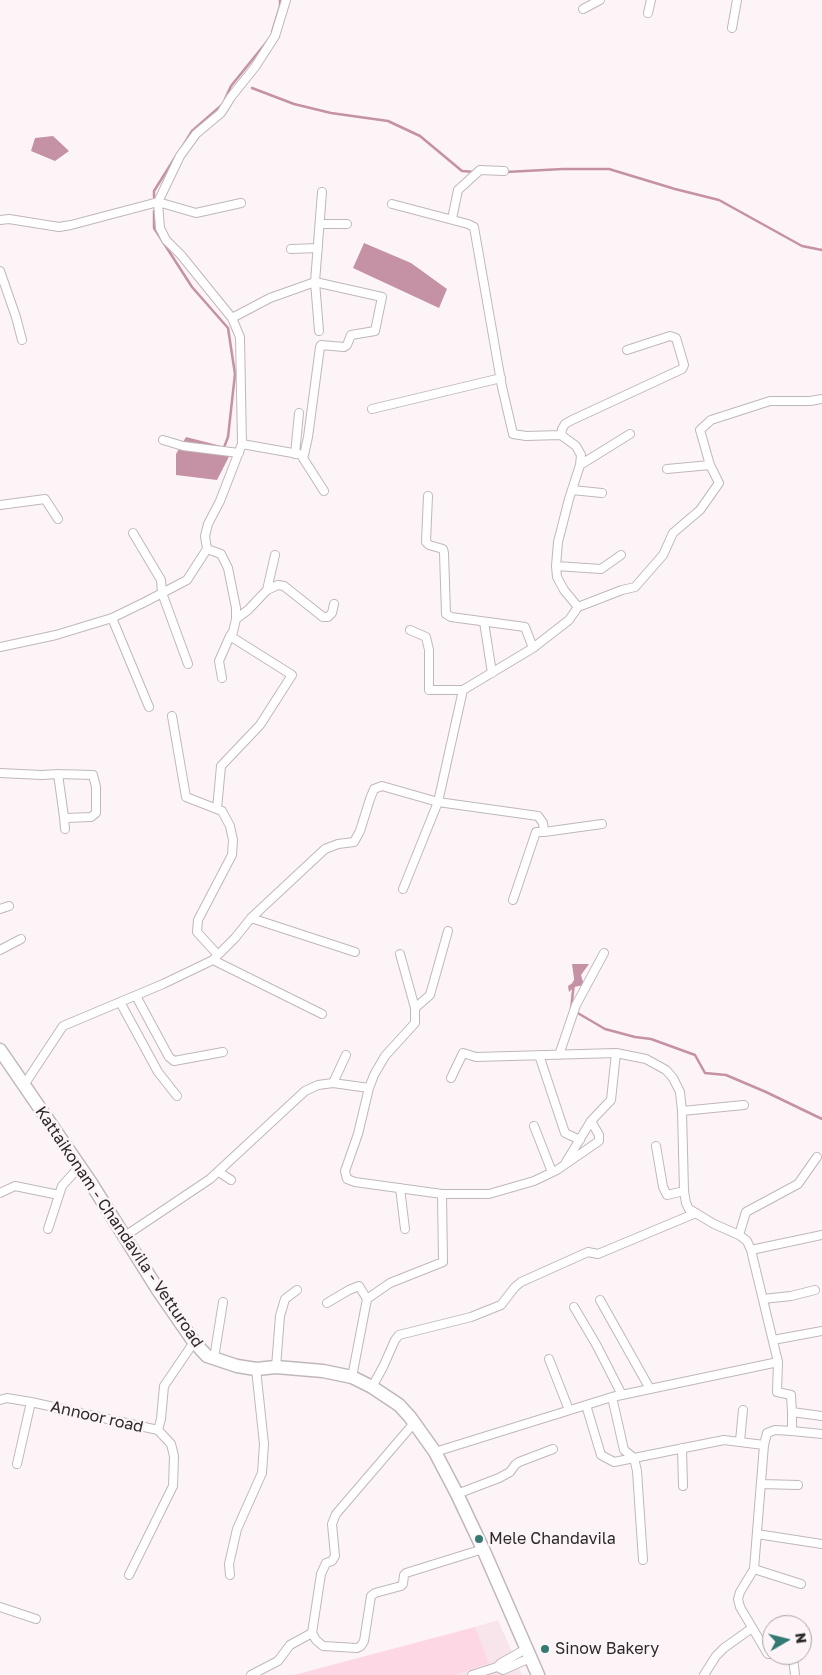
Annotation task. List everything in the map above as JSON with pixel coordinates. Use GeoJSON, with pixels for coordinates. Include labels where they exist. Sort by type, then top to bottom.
{"type":"FeatureCollection","features":[{"type":"Feature","properties":{"kind":"main road","name":"Kattaikonam - Chandavila - Vetturoad"},"geometry":{"type":"LineString","coordinates":[[0,1050],[80,1166],[158,1290],[194,1342],[207,1356],[237,1366],[256,1369],[276,1367],[323,1371],[352,1377],[372,1387],[399,1405],[435,1452],[457,1494],[484,1549],[538,1675]]}},
{"type":"Feature","properties":{"kind":"street"},"geometry":{"type":"LineString","coordinates":[[0,647],[56,635],[112,618],[187,580],[207,549],[205,536],[208,524],[220,501],[242,444],[240,337],[232,318],[181,255],[166,240],[160,228],[158,202],[180,156],[196,134],[221,114],[275,36],[286,0]]}},
{"type":"Feature","properties":{"kind":"street"},"geometry":{"type":"LineString","coordinates":[[583,9],[600,0]]}},
{"type":"Feature","properties":{"kind":"street"},"geometry":{"type":"LineString","coordinates":[[648,13],[651,0]]}},
{"type":"Feature","properties":{"kind":"street"},"geometry":{"type":"LineString","coordinates":[[732,28],[737,0]]}},
{"type":"Feature","properties":{"kind":"street"},"geometry":{"type":"LineString","coordinates":[[452,220],[458,190],[480,170],[504,171]]}},
{"type":"Feature","properties":{"kind":"street"},"geometry":{"type":"LineString","coordinates":[[320,331],[315,282],[322,192]]}},
{"type":"Feature","properties":{"kind":"street"},"geometry":{"type":"LineString","coordinates":[[0,220],[9,219],[59,227],[158,202],[196,213],[241,204]]}},
{"type":"Feature","properties":{"kind":"street"},"geometry":{"type":"LineString","coordinates":[[392,204],[474,227],[513,434],[526,436],[561,435],[576,446],[581,455],[580,465],[558,542],[556,566],[557,576],[564,590],[578,607]]}},
{"type":"Feature","properties":{"kind":"street"},"geometry":{"type":"LineString","coordinates":[[320,224],[347,224]]}},
{"type":"Feature","properties":{"kind":"street"},"geometry":{"type":"LineString","coordinates":[[292,249],[318,248]]}},
{"type":"Feature","properties":{"kind":"street"},"geometry":{"type":"LineString","coordinates":[[0,271],[22,340]]}},
{"type":"Feature","properties":{"kind":"street"},"geometry":{"type":"LineString","coordinates":[[232,318],[270,298],[315,282],[382,298],[375,332],[351,335],[347,345],[344,347],[322,345],[320,347],[306,453],[304,455],[242,444]]}},
{"type":"Feature","properties":{"kind":"street"},"geometry":{"type":"LineString","coordinates":[[561,435],[565,424],[682,369],[684,364],[676,338],[670,336],[627,350]]}},
{"type":"Feature","properties":{"kind":"street"},"geometry":{"type":"LineString","coordinates":[[372,410],[501,378]]}},
{"type":"Feature","properties":{"kind":"street"},"geometry":{"type":"LineString","coordinates":[[410,630],[426,636],[429,650],[429,690],[462,690],[533,648],[569,620],[578,607],[635,587],[662,555],[674,533],[700,510],[719,483],[710,465],[700,430],[711,420],[770,401],[810,401],[822,399]]}},
{"type":"Feature","properties":{"kind":"street"},"geometry":{"type":"LineString","coordinates":[[299,413],[298,454],[324,491]]}},
{"type":"Feature","properties":{"kind":"street"},"geometry":{"type":"LineString","coordinates":[[580,465],[630,434]]}},
{"type":"Feature","properties":{"kind":"street"},"geometry":{"type":"LineString","coordinates":[[163,440],[183,446],[239,453]]}},
{"type":"Feature","properties":{"kind":"street"},"geometry":{"type":"LineString","coordinates":[[667,469],[710,465]]}},
{"type":"Feature","properties":{"kind":"street"},"geometry":{"type":"LineString","coordinates":[[572,490],[602,493]]}},
{"type":"Feature","properties":{"kind":"street"},"geometry":{"type":"LineString","coordinates":[[428,496],[426,542],[443,549],[446,614],[451,617],[525,627],[533,648]]}},
{"type":"Feature","properties":{"kind":"street"},"geometry":{"type":"LineString","coordinates":[[0,505],[45,499],[58,519]]}},
{"type":"Feature","properties":{"kind":"street"},"geometry":{"type":"LineString","coordinates":[[133,533],[161,580],[162,592],[188,664]]}},
{"type":"Feature","properties":{"kind":"street"},"geometry":{"type":"LineString","coordinates":[[207,549],[221,554],[228,568],[236,608],[233,632],[219,661],[222,678]]}},
{"type":"Feature","properties":{"kind":"street"},"geometry":{"type":"LineString","coordinates":[[267,590],[275,555]]}},
{"type":"Feature","properties":{"kind":"street"},"geometry":{"type":"LineString","coordinates":[[556,566],[601,569],[621,555]]}},
{"type":"Feature","properties":{"kind":"street"},"geometry":{"type":"LineString","coordinates":[[236,619],[248,610],[267,590],[275,586],[284,586],[323,617],[328,617],[332,613],[334,604]]}},
{"type":"Feature","properties":{"kind":"street"},"geometry":{"type":"LineString","coordinates":[[112,618],[149,707]]}},
{"type":"Feature","properties":{"kind":"street"},"geometry":{"type":"LineString","coordinates":[[484,622],[492,672]]}},
{"type":"Feature","properties":{"kind":"street"},"geometry":{"type":"LineString","coordinates":[[217,808],[221,766],[260,725],[292,675],[230,636]]}},
{"type":"Feature","properties":{"kind":"street"},"geometry":{"type":"LineString","coordinates":[[403,889],[438,802],[462,690]]}},
{"type":"Feature","properties":{"kind":"street"},"geometry":{"type":"LineString","coordinates":[[172,716],[186,797],[222,811],[230,826],[233,840],[232,855],[198,920],[197,932],[215,957],[322,1014]]}},
{"type":"Feature","properties":{"kind":"street"},"geometry":{"type":"LineString","coordinates":[[0,773],[94,775],[96,813],[90,817],[64,817]]}},
{"type":"Feature","properties":{"kind":"street"},"geometry":{"type":"LineString","coordinates":[[58,774],[64,829]]}},
{"type":"Feature","properties":{"kind":"street"},"geometry":{"type":"LineString","coordinates":[[24,1085],[62,1026],[136,996],[215,957],[235,938],[251,918],[325,849],[338,844],[354,842],[360,831],[374,789],[382,786],[438,802],[538,816],[543,822],[544,832]]}},
{"type":"Feature","properties":{"kind":"street"},"geometry":{"type":"LineString","coordinates":[[513,900],[536,832],[602,824]]}},
{"type":"Feature","properties":{"kind":"street"},"geometry":{"type":"LineString","coordinates":[[0,909],[9,906]]}},
{"type":"Feature","properties":{"kind":"street"},"geometry":{"type":"LineString","coordinates":[[251,918],[354,952]]}},
{"type":"Feature","properties":{"kind":"street"},"geometry":{"type":"LineString","coordinates":[[415,1008],[430,995],[448,931]]}},
{"type":"Feature","properties":{"kind":"street"},"geometry":{"type":"LineString","coordinates":[[0,950],[21,938]]}},
{"type":"Feature","properties":{"kind":"street"},"geometry":{"type":"LineString","coordinates":[[559,1055],[576,1005],[604,953]]}},
{"type":"Feature","properties":{"kind":"street"},"geometry":{"type":"LineString","coordinates":[[400,954],[415,1008],[415,1023],[385,1056],[374,1075],[358,1134],[345,1171],[347,1179],[355,1182],[442,1194],[489,1194],[534,1181],[564,1165],[599,1141],[599,1135],[591,1121]]}},
{"type":"Feature","properties":{"kind":"street"},"geometry":{"type":"LineString","coordinates":[[136,996],[168,1057],[174,1061],[223,1052]]}},
{"type":"Feature","properties":{"kind":"street"},"geometry":{"type":"LineString","coordinates":[[120,1002],[158,1072],[176,1096]]}},
{"type":"Feature","properties":{"kind":"street"},"geometry":{"type":"LineString","coordinates":[[451,1078],[463,1053],[476,1057],[616,1053],[646,1060],[666,1070],[673,1078],[680,1092],[686,1203],[689,1209],[714,1224],[739,1234],[747,1241],[751,1250],[778,1362],[777,1392],[791,1395],[792,1432]]}},
{"type":"Feature","properties":{"kind":"street"},"geometry":{"type":"LineString","coordinates":[[564,1165],[591,1121],[611,1100],[616,1053]]}},
{"type":"Feature","properties":{"kind":"street"},"geometry":{"type":"LineString","coordinates":[[333,1082],[346,1054]]}},
{"type":"Feature","properties":{"kind":"street"},"geometry":{"type":"LineString","coordinates":[[539,1055],[565,1133],[580,1140]]}},
{"type":"Feature","properties":{"kind":"street"},"geometry":{"type":"LineString","coordinates":[[124,1236],[179,1202],[219,1172],[305,1091],[318,1085],[333,1082],[369,1088]]}},
{"type":"Feature","properties":{"kind":"street"},"geometry":{"type":"LineString","coordinates":[[682,1111],[744,1105]]}},
{"type":"Feature","properties":{"kind":"street"},"geometry":{"type":"LineString","coordinates":[[534,1126],[552,1172]]}},
{"type":"Feature","properties":{"kind":"street"},"geometry":{"type":"LineString","coordinates":[[656,1146],[663,1187],[667,1195],[684,1191]]}},
{"type":"Feature","properties":{"kind":"street"},"geometry":{"type":"LineString","coordinates":[[739,1234],[746,1212],[798,1184],[817,1156]]}},
{"type":"Feature","properties":{"kind":"street"},"geometry":{"type":"LineString","coordinates":[[48,1230],[62,1186],[80,1166]]}},
{"type":"Feature","properties":{"kind":"street"},"geometry":{"type":"LineString","coordinates":[[219,1172],[231,1180]]}},
{"type":"Feature","properties":{"kind":"street"},"geometry":{"type":"LineString","coordinates":[[0,1193],[15,1186],[59,1195]]}},
{"type":"Feature","properties":{"kind":"street"},"geometry":{"type":"LineString","coordinates":[[400,1188],[405,1229]]}},
{"type":"Feature","properties":{"kind":"street"},"geometry":{"type":"LineString","coordinates":[[367,1299],[390,1282],[443,1262],[442,1194]]}},
{"type":"Feature","properties":{"kind":"street"},"geometry":{"type":"LineString","coordinates":[[372,1387],[394,1340],[400,1335],[471,1317],[501,1305],[521,1282],[588,1252],[598,1254],[696,1212]]}},
{"type":"Feature","properties":{"kind":"street"},"geometry":{"type":"LineString","coordinates":[[751,1250],[822,1235]]}},
{"type":"Feature","properties":{"kind":"street"},"geometry":{"type":"LineString","coordinates":[[327,1303],[359,1286],[367,1299],[352,1377]]}},
{"type":"Feature","properties":{"kind":"street"},"geometry":{"type":"LineString","coordinates":[[276,1367],[280,1316],[285,1299],[297,1290]]}},
{"type":"Feature","properties":{"kind":"street"},"geometry":{"type":"LineString","coordinates":[[763,1299],[791,1296],[814,1290]]}},
{"type":"Feature","properties":{"kind":"street"},"geometry":{"type":"LineString","coordinates":[[600,1300],[650,1389]]}},
{"type":"Feature","properties":{"kind":"street"},"geometry":{"type":"LineString","coordinates":[[214,1358],[223,1302]]}},
{"type":"Feature","properties":{"kind":"street"},"geometry":{"type":"LineString","coordinates":[[574,1307],[597,1346],[622,1395]]}},
{"type":"Feature","properties":{"kind":"street"},"geometry":{"type":"LineString","coordinates":[[773,1340],[822,1332]]}},
{"type":"Feature","properties":{"kind":"street","name":"Annoor road"},"geometry":{"type":"LineString","coordinates":[[0,1400],[7,1398],[31,1402],[158,1430],[164,1386],[194,1342]]}},
{"type":"Feature","properties":{"kind":"street"},"geometry":{"type":"LineString","coordinates":[[549,1359],[569,1410]]}},
{"type":"Feature","properties":{"kind":"street"},"geometry":{"type":"LineString","coordinates":[[435,1452],[612,1397],[778,1362]]}},
{"type":"Feature","properties":{"kind":"street"},"geometry":{"type":"LineString","coordinates":[[230,1575],[230,1564],[238,1529],[262,1473],[264,1444],[256,1369]]}},
{"type":"Feature","properties":{"kind":"street"},"geometry":{"type":"LineString","coordinates":[[612,1397],[624,1450],[634,1458],[637,1471],[643,1560]]}},
{"type":"Feature","properties":{"kind":"street"},"geometry":{"type":"LineString","coordinates":[[17,1464],[31,1402]]}},
{"type":"Feature","properties":{"kind":"street"},"geometry":{"type":"LineString","coordinates":[[586,1405],[601,1455],[614,1462],[724,1440],[764,1445]]}},
{"type":"Feature","properties":{"kind":"street"},"geometry":{"type":"LineString","coordinates":[[740,1441],[744,1410]]}},
{"type":"Feature","properties":{"kind":"street"},"geometry":{"type":"LineString","coordinates":[[792,1412],[822,1416]]}},
{"type":"Feature","properties":{"kind":"street"},"geometry":{"type":"LineString","coordinates":[[414,1423],[336,1514],[332,1524],[335,1556],[332,1561],[326,1563],[321,1574],[312,1633],[323,1646],[357,1648],[364,1641],[371,1596],[375,1593],[401,1586],[406,1573],[484,1549]]}},
{"type":"Feature","properties":{"kind":"street"},"geometry":{"type":"LineString","coordinates":[[129,1575],[173,1486],[174,1456],[171,1444],[158,1430]]}},
{"type":"Feature","properties":{"kind":"street"},"geometry":{"type":"LineString","coordinates":[[762,1644],[740,1607],[738,1599],[740,1592],[754,1569],[764,1445],[767,1433],[775,1430],[822,1434]]}},
{"type":"Feature","properties":{"kind":"street"},"geometry":{"type":"LineString","coordinates":[[682,1448],[682,1486]]}},
{"type":"Feature","properties":{"kind":"street"},"geometry":{"type":"LineString","coordinates":[[457,1494],[499,1478],[510,1472],[519,1462],[553,1449]]}},
{"type":"Feature","properties":{"kind":"street"},"geometry":{"type":"LineString","coordinates":[[762,1484],[798,1484]]}},
{"type":"Feature","properties":{"kind":"street"},"geometry":{"type":"LineString","coordinates":[[757,1534],[822,1544]]}},
{"type":"Feature","properties":{"kind":"street"},"geometry":{"type":"LineString","coordinates":[[754,1569],[801,1584]]}},
{"type":"Feature","properties":{"kind":"street"},"geometry":{"type":"LineString","coordinates":[[0,1607],[36,1619]]}},
{"type":"Feature","properties":{"kind":"street"},"geometry":{"type":"LineString","coordinates":[[704,1675],[716,1656],[724,1648],[752,1628]]}},
{"type":"Feature","properties":{"kind":"street"},"geometry":{"type":"LineString","coordinates":[[251,1675],[278,1661],[290,1645],[312,1633]]}},
{"type":"Feature","properties":{"kind":"street"},"geometry":{"type":"LineString","coordinates":[[472,1675],[498,1667],[501,1663],[528,1654]]}},
{"type":"Feature","properties":{"kind":"shaded area"},"geometry":{"type":"Polygon","coordinates":[[[53,136],[69,151],[55,161],[31,151],[35,138],[53,136]]]}},
{"type":"Feature","properties":{"kind":"shaded area"},"geometry":{"type":"Polygon","coordinates":[[[364,243],[411,263],[447,289],[439,308],[353,268],[364,243]]]}},
{"type":"Feature","properties":{"kind":"shaded area"},"geometry":{"type":"Polygon","coordinates":[[[186,437],[233,449],[217,480],[176,475],[176,454],[186,437]]]}},
{"type":"Feature","properties":{"kind":"shaded area"},"geometry":{"type":"Polygon","coordinates":[[[572,964],[589,964],[581,975],[584,985],[574,987],[569,992],[568,986],[574,982],[572,964]]]}},
{"type":"Feature","properties":{"kind":"shaded area"},"geometry":{"type":"Polygon","coordinates":[[[498,1620],[522,1675],[318,1675],[498,1620]]]}},
{"type":"Feature","properties":{"kind":"shaded area"},"geometry":{"type":"Polygon","coordinates":[[[475,1627],[489,1663],[455,1675],[294,1675],[475,1627]]]}},
{"type":"Feature","properties":{"kind":"waterway"},"geometry":{"type":"LineString","coordinates":[[272,32],[280,0]]}},
{"type":"Feature","properties":{"kind":"waterway"},"geometry":{"type":"LineString","coordinates":[[225,99],[231,86],[269,39]]}},
{"type":"Feature","properties":{"kind":"waterway"},"geometry":{"type":"LineString","coordinates":[[252,88],[294,104],[331,113],[388,121],[420,136],[462,171],[475,172]]}},
{"type":"Feature","properties":{"kind":"waterway"},"geometry":{"type":"LineString","coordinates":[[181,149],[192,131],[223,104]]}},
{"type":"Feature","properties":{"kind":"waterway"},"geometry":{"type":"LineString","coordinates":[[154,197],[154,191],[176,156]]}},
{"type":"Feature","properties":{"kind":"waterway"},"geometry":{"type":"LineString","coordinates":[[506,172],[609,169],[719,200],[802,246],[822,250]]}},
{"type":"Feature","properties":{"kind":"waterway"},"geometry":{"type":"LineString","coordinates":[[154,211],[154,228],[192,287],[228,328],[235,374],[228,437],[223,450]]}},
{"type":"Feature","properties":{"kind":"waterway"},"geometry":{"type":"LineString","coordinates":[[571,1010],[574,982]]}},
{"type":"Feature","properties":{"kind":"waterway"},"geometry":{"type":"LineString","coordinates":[[576,1012],[605,1029],[651,1039],[695,1055],[705,1073],[726,1075],[822,1119]]}},
{"type":"Feature","properties":{"kind":"place","name":"Mele Chandavila"},"geometry":{"type":"Point","coordinates":[479,1539]}},
{"type":"Feature","properties":{"kind":"place","name":"Sinow Bakery"},"geometry":{"type":"Point","coordinates":[545,1649]}}]}
